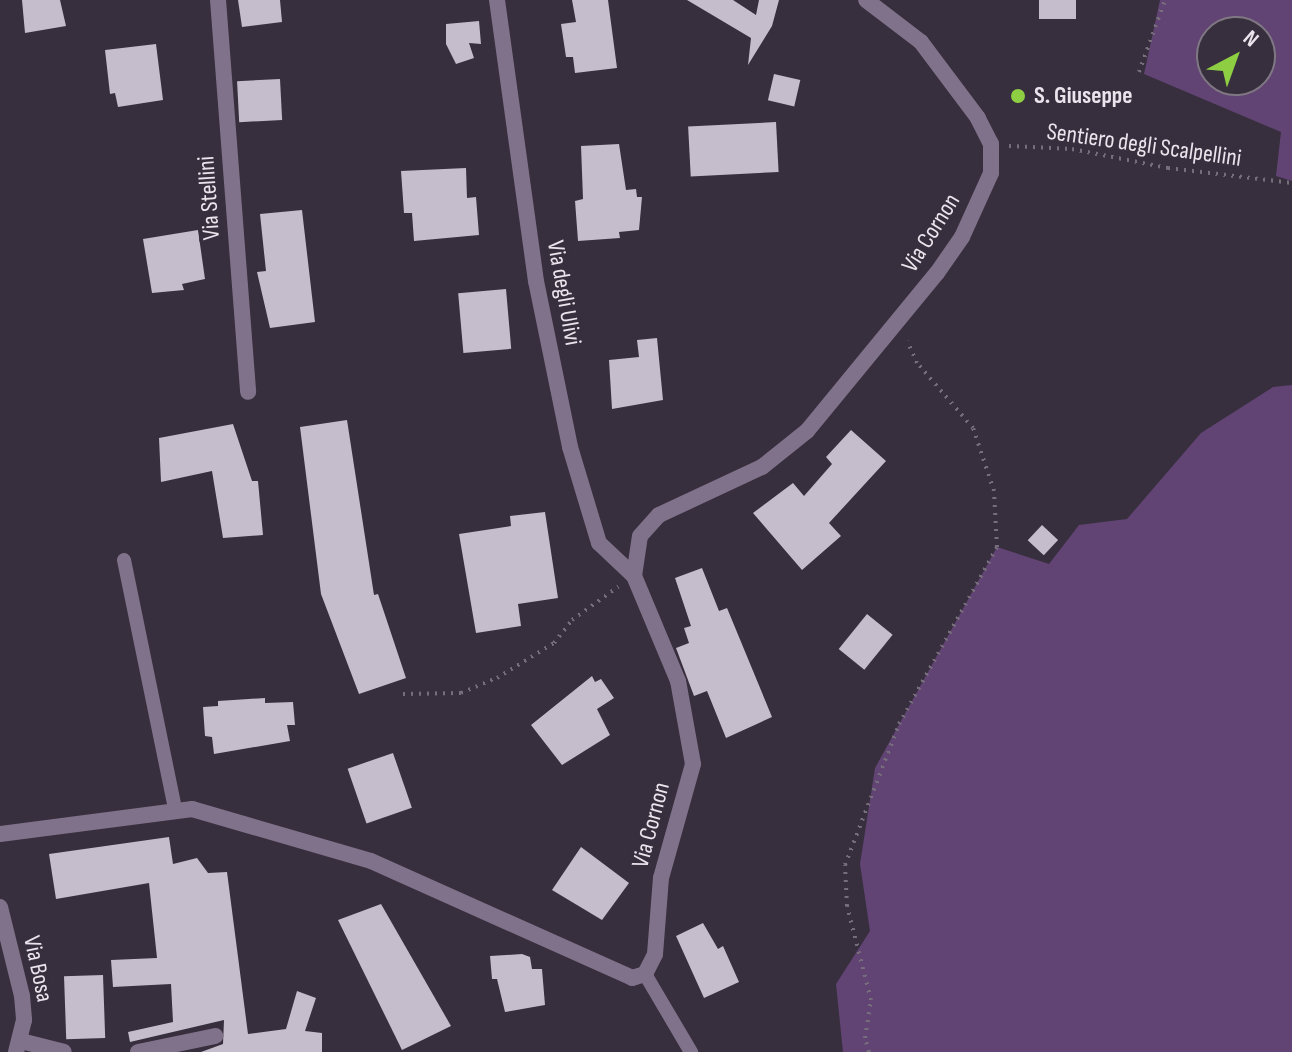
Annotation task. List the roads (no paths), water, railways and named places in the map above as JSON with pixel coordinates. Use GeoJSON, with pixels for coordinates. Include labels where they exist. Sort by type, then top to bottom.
{"type":"FeatureCollection","features":[{"type":"Feature","properties":{"kind":"street","name":"Via Stellini"},"geometry":{"type":"LineString","coordinates":[[218,0],[248,392]]}},
{"type":"Feature","properties":{"kind":"street","name":"Via degli Ulivi"},"geometry":{"type":"LineString","coordinates":[[497,0],[536,281],[570,447],[599,543],[634,576]]}},
{"type":"Feature","properties":{"kind":"street","name":"Via Cornon"},"geometry":{"type":"LineString","coordinates":[[645,974],[655,954],[661,878],[693,764],[678,681],[634,576],[636,548],[647,526],[674,506],[762,467],[786,450],[899,321],[962,237],[991,173],[991,144],[921,42],[866,0]]}},
{"type":"Feature","properties":{"kind":"street"},"geometry":{"type":"LineString","coordinates":[[0,834],[175,809],[219,816],[371,861],[632,978],[645,974]]}},
{"type":"Feature","properties":{"kind":"street","name":"Via Bosa"},"geometry":{"type":"LineString","coordinates":[[0,907],[22,996],[19,1046],[64,1052]]}},
{"type":"Feature","properties":{"kind":"street"},"geometry":{"type":"LineString","coordinates":[[138,1052],[177,1048],[215,1036]]}},
{"type":"Feature","properties":{"kind":"lane"},"geometry":{"type":"LineString","coordinates":[[124,560],[175,809]]}},
{"type":"Feature","properties":{"kind":"lane"},"geometry":{"type":"LineString","coordinates":[[645,974],[691,1052]]}},
{"type":"Feature","properties":{"kind":"place","name":"S. Giuseppe"},"geometry":{"type":"Point","coordinates":[1018,96]}}]}
